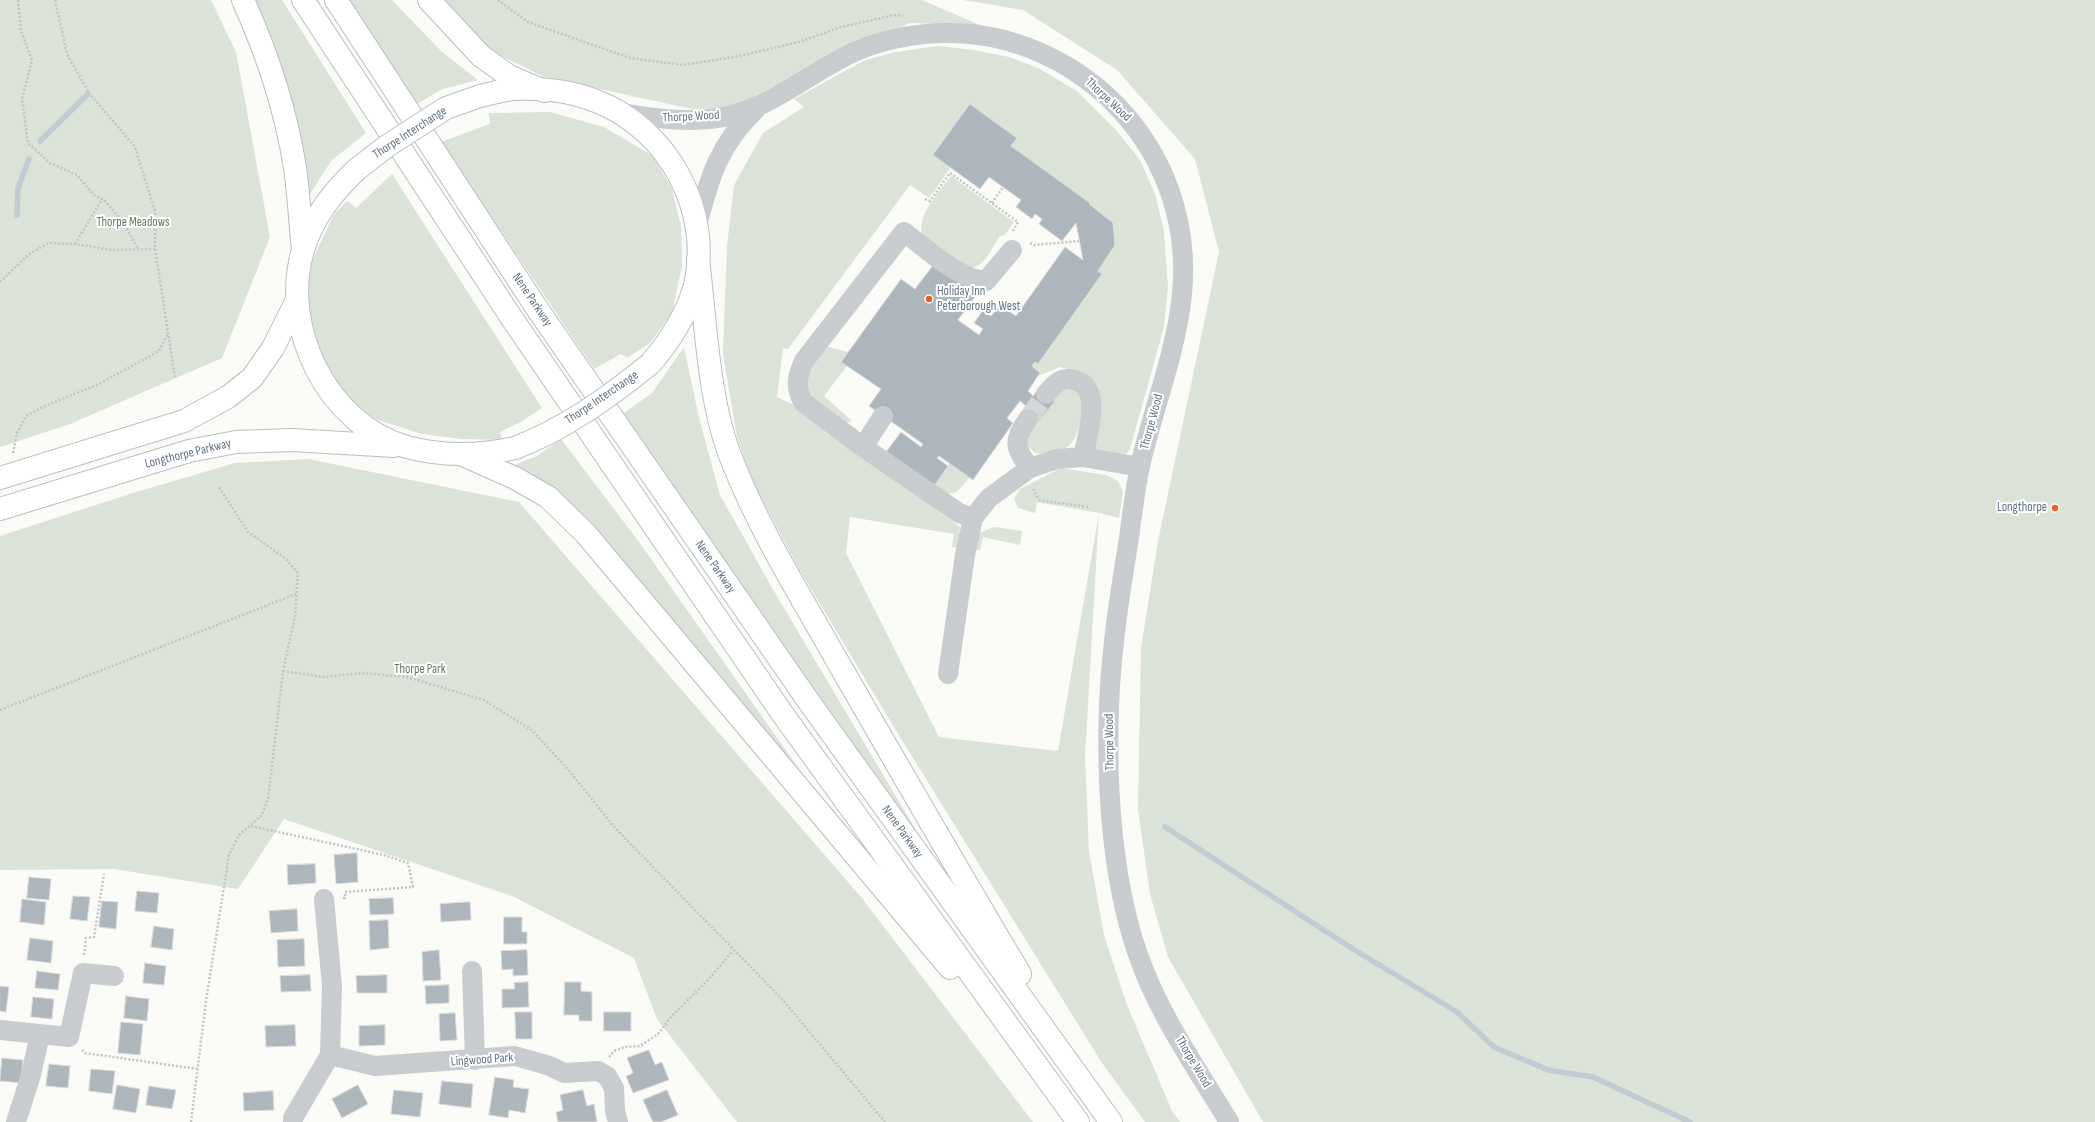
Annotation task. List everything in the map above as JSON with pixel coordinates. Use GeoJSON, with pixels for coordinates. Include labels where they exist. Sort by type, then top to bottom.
{"type":"FeatureCollection","features":[{"type":"Feature","properties":{"kind":"main road"},"geometry":{"type":"LineString","coordinates":[[242,0],[257,30],[281,103],[295,168],[303,250]]}},
{"type":"Feature","properties":{"kind":"main road","name":"Nene Parkway"},"geometry":{"type":"LineString","coordinates":[[303,0],[513,320],[784,716],[1073,1116]]}},
{"type":"Feature","properties":{"kind":"main road","name":"Nene Parkway"},"geometry":{"type":"LineString","coordinates":[[336,0],[536,307],[604,406],[809,702],[1111,1122]]}},
{"type":"Feature","properties":{"kind":"main road"},"geometry":{"type":"LineString","coordinates":[[429,0],[481,56],[509,76],[544,91]]}},
{"type":"Feature","properties":{"kind":"main road","name":"Thorpe Interchange"},"geometry":{"type":"LineString","coordinates":[[512,89],[544,91],[571,94],[596,101],[621,113],[640,126],[657,142],[672,161],[686,189],[697,226],[698,258],[694,288],[684,316],[669,341],[650,364],[619,389],[546,436],[515,448],[489,453],[463,455],[434,453],[405,447],[376,433],[350,414],[328,390],[312,362],[303,338],[297,300],[298,275],[303,250],[315,220],[333,192],[356,170],[387,146],[446,108],[480,96],[512,89]]}},
{"type":"Feature","properties":{"kind":"main road"},"geometry":{"type":"LineString","coordinates":[[698,258],[711,368],[719,418],[732,462],[778,556],[922,810],[1096,1103]]}},
{"type":"Feature","properties":{"kind":"main road"},"geometry":{"type":"LineString","coordinates":[[5,476],[184,421],[228,397],[252,378],[273,348],[297,300]]}},
{"type":"Feature","properties":{"kind":"main road","name":"Longthorpe Parkway"},"geometry":{"type":"LineString","coordinates":[[0,509],[189,452],[236,442],[292,440],[405,447]]}},
{"type":"Feature","properties":{"kind":"main road"},"geometry":{"type":"LineString","coordinates":[[463,455],[515,478],[548,498],[586,534],[1073,1116]]}},
{"type":"Feature","properties":{"kind":"street","name":"Thorpe Wood"},"geometry":{"type":"LineString","coordinates":[[621,113],[663,120],[698,120],[732,115],[760,104],[854,52],[886,41],[920,34],[956,33],[999,39],[1025,46],[1059,61],[1088,79],[1114,102],[1135,125],[1155,156],[1171,194],[1180,228],[1183,259],[1182,294],[1176,329],[1140,467],[1120,591],[1109,705],[1114,846],[1126,913],[1143,968],[1166,1017],[1229,1122]]}},
{"type":"Feature","properties":{"kind":"street","name":"Thorpe Wood"},"geometry":{"type":"LineString","coordinates":[[697,226],[708,181],[724,148],[739,125],[760,104]]}},
{"type":"Feature","properties":{"kind":"street"},"geometry":{"type":"LineString","coordinates":[[973,518],[959,513],[863,447],[803,402],[798,394],[797,383],[804,361],[904,232],[962,274],[975,281],[986,281],[1018,241]]}},
{"type":"Feature","properties":{"kind":"street"},"geometry":{"type":"LineString","coordinates":[[1046,394],[1056,383],[1067,378],[1079,381],[1088,389],[1092,403],[1083,457]]}},
{"type":"Feature","properties":{"kind":"street"},"geometry":{"type":"LineString","coordinates":[[863,447],[883,416]]}},
{"type":"Feature","properties":{"kind":"street"},"geometry":{"type":"LineString","coordinates":[[1028,419],[1021,429],[1016,446],[1019,454],[1030,468]]}},
{"type":"Feature","properties":{"kind":"street"},"geometry":{"type":"LineString","coordinates":[[948,674],[965,555],[973,518],[989,498],[1030,468],[1057,459],[1083,457],[1140,467]]}},
{"type":"Feature","properties":{"kind":"street"},"geometry":{"type":"LineString","coordinates":[[293,1122],[293,1118],[330,1055],[332,986],[324,899]]}},
{"type":"Feature","properties":{"kind":"street"},"geometry":{"type":"LineString","coordinates":[[472,971],[475,1060]]}},
{"type":"Feature","properties":{"kind":"street"},"geometry":{"type":"LineString","coordinates":[[0,1030],[69,1036],[83,973],[114,976]]}},
{"type":"Feature","properties":{"kind":"street"},"geometry":{"type":"LineString","coordinates":[[16,1122],[32,1075],[40,1034]]}},
{"type":"Feature","properties":{"kind":"street","name":"Lingwood Park"},"geometry":{"type":"LineString","coordinates":[[330,1055],[374,1066],[515,1056],[550,1066],[564,1073],[598,1071]]}},
{"type":"Feature","properties":{"kind":"street"},"geometry":{"type":"LineString","coordinates":[[598,1071],[607,1076],[614,1088],[615,1111],[618,1122]]}},
{"type":"Feature","properties":{"kind":"path"},"geometry":{"type":"LineString","coordinates":[[18,0],[21,31],[32,60],[22,100],[28,143],[50,162],[77,175],[94,195],[102,199],[124,223],[138,249]]}},
{"type":"Feature","properties":{"kind":"path"},"geometry":{"type":"LineString","coordinates":[[55,0],[67,54],[89,93],[135,147],[155,210],[155,249],[174,377]]}},
{"type":"Feature","properties":{"kind":"path"},"geometry":{"type":"LineString","coordinates":[[498,0],[528,22],[630,58],[683,64],[740,56],[799,42],[841,27],[895,15],[911,17]]}},
{"type":"Feature","properties":{"kind":"path"},"geometry":{"type":"LineString","coordinates":[[924,200],[930,201],[950,173],[1018,222],[1012,231],[1018,241],[1034,245],[1079,241]]}},
{"type":"Feature","properties":{"kind":"path"},"geometry":{"type":"LineString","coordinates":[[992,203],[1003,187]]}},
{"type":"Feature","properties":{"kind":"path"},"geometry":{"type":"LineString","coordinates":[[75,244],[102,199]]}},
{"type":"Feature","properties":{"kind":"path"},"geometry":{"type":"LineString","coordinates":[[0,282],[28,256],[48,243],[75,244],[113,250],[155,249]]}},
{"type":"Feature","properties":{"kind":"path"},"geometry":{"type":"LineString","coordinates":[[5,476],[17,433],[26,416],[45,406],[99,384],[159,352],[168,333]]}},
{"type":"Feature","properties":{"kind":"path"},"geometry":{"type":"LineString","coordinates":[[191,1122],[229,855],[239,835],[262,815],[268,799],[283,672],[295,616],[298,573],[286,559],[248,532],[219,487]]}},
{"type":"Feature","properties":{"kind":"path"},"geometry":{"type":"LineString","coordinates":[[0,710],[296,594]]}},
{"type":"Feature","properties":{"kind":"path"},"geometry":{"type":"LineString","coordinates":[[283,672],[324,677],[362,673],[407,678],[484,700],[534,731],[570,772],[615,828],[733,951],[781,998],[885,1122]]}},
{"type":"Feature","properties":{"kind":"path"},"geometry":{"type":"LineString","coordinates":[[251,826],[384,855],[408,863],[413,887],[345,892],[345,898],[324,899]]}},
{"type":"Feature","properties":{"kind":"path"},"geometry":{"type":"LineString","coordinates":[[83,973],[86,938],[94,937],[104,874]]}},
{"type":"Feature","properties":{"kind":"path"},"geometry":{"type":"LineString","coordinates":[[598,1071],[614,1051],[625,1047],[640,1046],[658,1034],[672,1016],[707,981],[733,951]]}},
{"type":"Feature","properties":{"kind":"path"},"geometry":{"type":"LineString","coordinates":[[69,1036],[85,1053],[198,1069]]}},
{"type":"Feature","properties":{"kind":"green space","name":"Thorpe Meadows"},"geometry":{"type":"Polygon","coordinates":[[[0,0],[211,0],[236,52],[270,237],[222,358],[70,424],[0,447],[0,0]]]}},
{"type":"Feature","properties":{"kind":"green space"},"geometry":{"type":"Polygon","coordinates":[[[248,0],[282,0],[366,133],[331,161],[307,199],[248,0]]]}},
{"type":"Feature","properties":{"kind":"green space"},"geometry":{"type":"Polygon","coordinates":[[[349,0],[392,0],[441,51],[478,80],[442,89],[417,104],[349,0]]]}},
{"type":"Feature","properties":{"kind":"green space"},"geometry":{"type":"Polygon","coordinates":[[[444,0],[922,0],[982,26],[910,23],[838,54],[732,108],[692,109],[544,77],[486,48],[444,0]]]}},
{"type":"Feature","properties":{"kind":"green space"},"geometry":{"type":"Polygon","coordinates":[[[963,0],[2095,0],[2095,1122],[1263,1122],[1168,957],[1150,894],[1138,809],[1141,648],[1158,541],[1219,252],[1195,159],[1117,70],[1023,10],[963,0]]]}},
{"type":"Feature","properties":{"kind":"green space"},"geometry":{"type":"Polygon","coordinates":[[[938,46],[974,50],[1009,57],[1038,68],[1077,91],[1116,130],[1140,160],[1155,194],[1164,231],[1168,287],[1164,327],[1130,449],[1125,455],[1091,450],[1078,372],[1060,367],[1038,376],[1040,372],[1032,366],[1035,362],[1038,364],[1102,274],[1098,271],[1115,245],[1011,146],[1017,138],[970,104],[933,154],[951,167],[929,198],[910,185],[788,349],[783,348],[777,397],[798,407],[960,527],[958,548],[952,547],[954,534],[850,517],[846,553],[939,737],[1058,751],[1099,513],[1085,757],[1089,852],[1104,935],[1127,1005],[1172,1111],[1180,1122],[1145,1122],[1102,1063],[892,724],[798,567],[751,479],[737,437],[723,354],[727,246],[734,185],[763,133],[804,107],[794,99],[865,60],[896,52],[938,46]]]}},
{"type":"Feature","properties":{"kind":"green space"},"geometry":{"type":"Polygon","coordinates":[[[550,112],[604,127],[653,156],[672,189],[681,227],[682,266],[672,313],[650,343],[627,358],[621,354],[594,369],[441,142],[490,124],[489,113],[550,112]]]}},
{"type":"Feature","properties":{"kind":"green space"},"geometry":{"type":"Polygon","coordinates":[[[392,174],[542,408],[519,423],[500,432],[502,440],[461,439],[422,434],[375,419],[344,395],[315,355],[305,304],[312,261],[334,214],[347,201],[356,208],[392,174]]]}},
{"type":"Feature","properties":{"kind":"green space"},"geometry":{"type":"Polygon","coordinates":[[[951,176],[1014,222],[1005,235],[1000,236],[986,258],[978,265],[973,267],[966,268],[923,235],[921,228],[925,212],[935,196],[951,176]]]}},
{"type":"Feature","properties":{"kind":"green space"},"geometry":{"type":"Polygon","coordinates":[[[684,347],[699,418],[720,495],[775,593],[929,852],[651,461],[624,413],[652,393],[684,347]]]}},
{"type":"Feature","properties":{"kind":"green space"},"geometry":{"type":"Polygon","coordinates":[[[829,347],[848,352],[842,362],[847,366],[824,396],[852,421],[846,423],[809,398],[805,374],[822,350],[829,347]]]}},
{"type":"Feature","properties":{"kind":"green space"},"geometry":{"type":"Polygon","coordinates":[[[1073,386],[1084,403],[1076,435],[1072,442],[1059,451],[1035,453],[1027,445],[1029,422],[1050,394],[1073,386]]]}},
{"type":"Feature","properties":{"kind":"green space"},"geometry":{"type":"Polygon","coordinates":[[[561,439],[639,542],[816,793],[659,613],[504,469],[537,456],[561,439]]]}},
{"type":"Feature","properties":{"kind":"green space","name":"Thorpe Park"},"geometry":{"type":"Polygon","coordinates":[[[308,459],[519,502],[861,897],[1033,1122],[737,1122],[657,1019],[634,958],[512,896],[284,819],[238,889],[114,869],[0,870],[0,536],[133,493],[235,463],[308,459]]]}},
{"type":"Feature","properties":{"kind":"green space"},"geometry":{"type":"Polygon","coordinates":[[[950,463],[970,477],[957,491],[953,493],[945,493],[933,487],[950,463]]]}},
{"type":"Feature","properties":{"kind":"green space"},"geometry":{"type":"Polygon","coordinates":[[[1061,468],[1106,475],[1118,481],[1123,492],[1119,518],[1037,502],[1035,513],[1018,508],[1014,499],[1020,489],[1061,468]]]}},
{"type":"Feature","properties":{"kind":"green space"},"geometry":{"type":"Polygon","coordinates":[[[994,527],[1022,531],[1020,545],[983,537],[980,550],[974,550],[979,533],[994,527]]]}},
{"type":"Feature","properties":{"kind":"building","name":"Holiday Inn Peterborough West"},"geometry":{"type":"Polygon","coordinates":[[[970,104],[1017,138],[1011,146],[1090,203],[1089,204],[1113,223],[1115,245],[1098,271],[1102,274],[1038,364],[1035,362],[1032,366],[1040,373],[1028,391],[1033,396],[1039,388],[1055,401],[1036,425],[1021,414],[1026,406],[1020,401],[1007,418],[1013,423],[973,480],[939,456],[937,458],[948,466],[934,486],[886,452],[901,432],[921,447],[923,444],[869,406],[881,389],[841,362],[901,279],[915,289],[934,264],[977,294],[958,320],[979,335],[983,329],[974,323],[983,310],[991,316],[1000,305],[1016,316],[1065,247],[1083,260],[1076,223],[1062,241],[1039,224],[1042,219],[1035,214],[1032,219],[1016,207],[1021,200],[989,177],[980,189],[933,155],[970,104]]]}},
{"type":"Feature","properties":{"kind":"building"},"geometry":{"type":"Polygon","coordinates":[[[357,853],[358,882],[336,884],[334,855],[357,853]]]}},
{"type":"Feature","properties":{"kind":"building"},"geometry":{"type":"Polygon","coordinates":[[[315,864],[316,883],[288,885],[287,865],[315,864]]]}},
{"type":"Feature","properties":{"kind":"building"},"geometry":{"type":"Polygon","coordinates":[[[29,877],[51,879],[49,900],[27,898],[29,877]]]}},
{"type":"Feature","properties":{"kind":"building"},"geometry":{"type":"Polygon","coordinates":[[[137,891],[159,893],[157,913],[135,911],[137,891]]]}},
{"type":"Feature","properties":{"kind":"building"},"geometry":{"type":"Polygon","coordinates":[[[73,896],[90,897],[87,921],[70,919],[73,896]]]}},
{"type":"Feature","properties":{"kind":"building"},"geometry":{"type":"Polygon","coordinates":[[[393,898],[394,914],[370,915],[369,899],[393,898]]]}},
{"type":"Feature","properties":{"kind":"building"},"geometry":{"type":"Polygon","coordinates":[[[22,899],[46,902],[44,925],[20,922],[22,899]]]}},
{"type":"Feature","properties":{"kind":"building"},"geometry":{"type":"Polygon","coordinates":[[[102,901],[118,902],[116,929],[99,927],[102,901]]]}},
{"type":"Feature","properties":{"kind":"building"},"geometry":{"type":"Polygon","coordinates":[[[470,902],[471,920],[441,922],[440,904],[470,902]]]}},
{"type":"Feature","properties":{"kind":"building"},"geometry":{"type":"Polygon","coordinates":[[[297,909],[298,931],[271,933],[269,911],[297,909]]]}},
{"type":"Feature","properties":{"kind":"building"},"geometry":{"type":"Polygon","coordinates":[[[504,917],[522,917],[522,932],[527,932],[527,944],[504,944],[504,917]]]}},
{"type":"Feature","properties":{"kind":"building"},"geometry":{"type":"Polygon","coordinates":[[[388,920],[389,948],[370,950],[369,921],[388,920]]]}},
{"type":"Feature","properties":{"kind":"building"},"geometry":{"type":"Polygon","coordinates":[[[154,926],[174,929],[172,950],[151,947],[154,926]]]}},
{"type":"Feature","properties":{"kind":"building"},"geometry":{"type":"Polygon","coordinates":[[[30,938],[53,941],[51,963],[27,960],[30,938]]]}},
{"type":"Feature","properties":{"kind":"building"},"geometry":{"type":"Polygon","coordinates":[[[304,939],[305,966],[278,967],[277,940],[304,939]]]}},
{"type":"Feature","properties":{"kind":"building"},"geometry":{"type":"Polygon","coordinates":[[[439,950],[441,980],[423,981],[422,952],[439,950]]]}},
{"type":"Feature","properties":{"kind":"building"},"geometry":{"type":"Polygon","coordinates":[[[527,950],[528,975],[513,976],[513,969],[502,970],[501,951],[527,950]]]}},
{"type":"Feature","properties":{"kind":"building"},"geometry":{"type":"Polygon","coordinates":[[[145,963],[166,966],[164,985],[143,983],[145,963]]]}},
{"type":"Feature","properties":{"kind":"building"},"geometry":{"type":"Polygon","coordinates":[[[37,971],[60,974],[58,990],[35,988],[37,971]]]}},
{"type":"Feature","properties":{"kind":"building"},"geometry":{"type":"Polygon","coordinates":[[[310,975],[311,991],[281,992],[280,976],[310,975]]]}},
{"type":"Feature","properties":{"kind":"building"},"geometry":{"type":"Polygon","coordinates":[[[387,975],[387,993],[357,993],[356,976],[387,975]]]}},
{"type":"Feature","properties":{"kind":"building"},"geometry":{"type":"Polygon","coordinates":[[[528,982],[529,1007],[502,1008],[502,989],[515,989],[514,983],[528,982]]]}},
{"type":"Feature","properties":{"kind":"building"},"geometry":{"type":"Polygon","coordinates":[[[565,982],[581,982],[581,991],[592,992],[592,1021],[579,1021],[579,1015],[564,1015],[565,982]]]}},
{"type":"Feature","properties":{"kind":"building"},"geometry":{"type":"Polygon","coordinates":[[[449,985],[449,1003],[426,1004],[425,986],[449,985]]]}},
{"type":"Feature","properties":{"kind":"building"},"geometry":{"type":"Polygon","coordinates":[[[0,986],[9,987],[6,1012],[0,1011],[0,986]]]}},
{"type":"Feature","properties":{"kind":"building"},"geometry":{"type":"Polygon","coordinates":[[[126,996],[149,999],[147,1021],[124,1018],[126,996]]]}},
{"type":"Feature","properties":{"kind":"building"},"geometry":{"type":"Polygon","coordinates":[[[33,997],[54,999],[52,1019],[31,1017],[33,997]]]}},
{"type":"Feature","properties":{"kind":"building"},"geometry":{"type":"Polygon","coordinates":[[[515,1012],[532,1012],[532,1039],[516,1039],[515,1012]]]}},
{"type":"Feature","properties":{"kind":"building"},"geometry":{"type":"Polygon","coordinates":[[[604,1012],[631,1012],[631,1031],[604,1031],[604,1012]]]}},
{"type":"Feature","properties":{"kind":"building"},"geometry":{"type":"Polygon","coordinates":[[[455,1013],[457,1040],[440,1041],[439,1014],[455,1013]]]}},
{"type":"Feature","properties":{"kind":"building"},"geometry":{"type":"Polygon","coordinates":[[[121,1022],[143,1024],[140,1055],[118,1053],[121,1022]]]}},
{"type":"Feature","properties":{"kind":"building"},"geometry":{"type":"Polygon","coordinates":[[[295,1025],[296,1046],[266,1047],[265,1026],[295,1025]]]}},
{"type":"Feature","properties":{"kind":"building"},"geometry":{"type":"Polygon","coordinates":[[[385,1025],[385,1045],[359,1046],[359,1026],[385,1025]]]}},
{"type":"Feature","properties":{"kind":"building"},"geometry":{"type":"Polygon","coordinates":[[[649,1050],[655,1065],[662,1062],[669,1080],[633,1093],[626,1076],[633,1073],[627,1058],[649,1050]]]}},
{"type":"Feature","properties":{"kind":"building"},"geometry":{"type":"Polygon","coordinates":[[[2,1058],[23,1060],[21,1083],[0,1081],[2,1058]]]}},
{"type":"Feature","properties":{"kind":"building"},"geometry":{"type":"Polygon","coordinates":[[[49,1064],[70,1066],[68,1088],[46,1086],[49,1064]]]}},
{"type":"Feature","properties":{"kind":"building"},"geometry":{"type":"Polygon","coordinates":[[[91,1069],[115,1071],[112,1094],[89,1091],[91,1069]]]}},
{"type":"Feature","properties":{"kind":"building"},"geometry":{"type":"Polygon","coordinates":[[[495,1077],[514,1080],[513,1087],[529,1089],[525,1113],[509,1110],[508,1118],[489,1115],[495,1077]]]}},
{"type":"Feature","properties":{"kind":"building"},"geometry":{"type":"Polygon","coordinates":[[[442,1081],[473,1084],[471,1108],[439,1104],[442,1081]]]}},
{"type":"Feature","properties":{"kind":"building"},"geometry":{"type":"Polygon","coordinates":[[[117,1085],[140,1089],[136,1113],[113,1109],[117,1085]]]}},
{"type":"Feature","properties":{"kind":"building"},"geometry":{"type":"Polygon","coordinates":[[[358,1085],[368,1104],[342,1118],[332,1099],[358,1085]]]}},
{"type":"Feature","properties":{"kind":"building"},"geometry":{"type":"Polygon","coordinates":[[[149,1086],[176,1090],[172,1109],[146,1105],[149,1086]]]}},
{"type":"Feature","properties":{"kind":"building"},"geometry":{"type":"Polygon","coordinates":[[[394,1090],[423,1093],[420,1117],[391,1114],[394,1090]]]}},
{"type":"Feature","properties":{"kind":"building"},"geometry":{"type":"Polygon","coordinates":[[[583,1090],[587,1106],[594,1104],[597,1122],[558,1122],[556,1112],[563,1110],[560,1095],[583,1090]]]}},
{"type":"Feature","properties":{"kind":"building"},"geometry":{"type":"Polygon","coordinates":[[[667,1090],[678,1115],[661,1122],[653,1122],[643,1100],[667,1090]]]}},
{"type":"Feature","properties":{"kind":"building"},"geometry":{"type":"Polygon","coordinates":[[[273,1091],[274,1110],[244,1111],[243,1093],[273,1091]]]}},
{"type":"Feature","properties":{"kind":"waterway"},"geometry":{"type":"LineString","coordinates":[[40,141],[88,94]]}},
{"type":"Feature","properties":{"kind":"waterway"},"geometry":{"type":"LineString","coordinates":[[17,215],[18,188],[29,159]]}},
{"type":"Feature","properties":{"kind":"waterway"},"geometry":{"type":"LineString","coordinates":[[1165,827],[1353,949],[1457,1012],[1494,1047],[1548,1070],[1593,1077],[1690,1122]]}},
{"type":"Feature","properties":{"kind":"tunnel"},"geometry":{"type":"LineString","coordinates":[[1028,419],[1046,394]]}},
{"type":"Feature","properties":{"kind":"place","name":"Holiday Inn Peterborough West"},"geometry":{"type":"Point","coordinates":[929,299]}},
{"type":"Feature","properties":{"kind":"place","name":"Longthorpe"},"geometry":{"type":"Point","coordinates":[2055,508]}}]}
